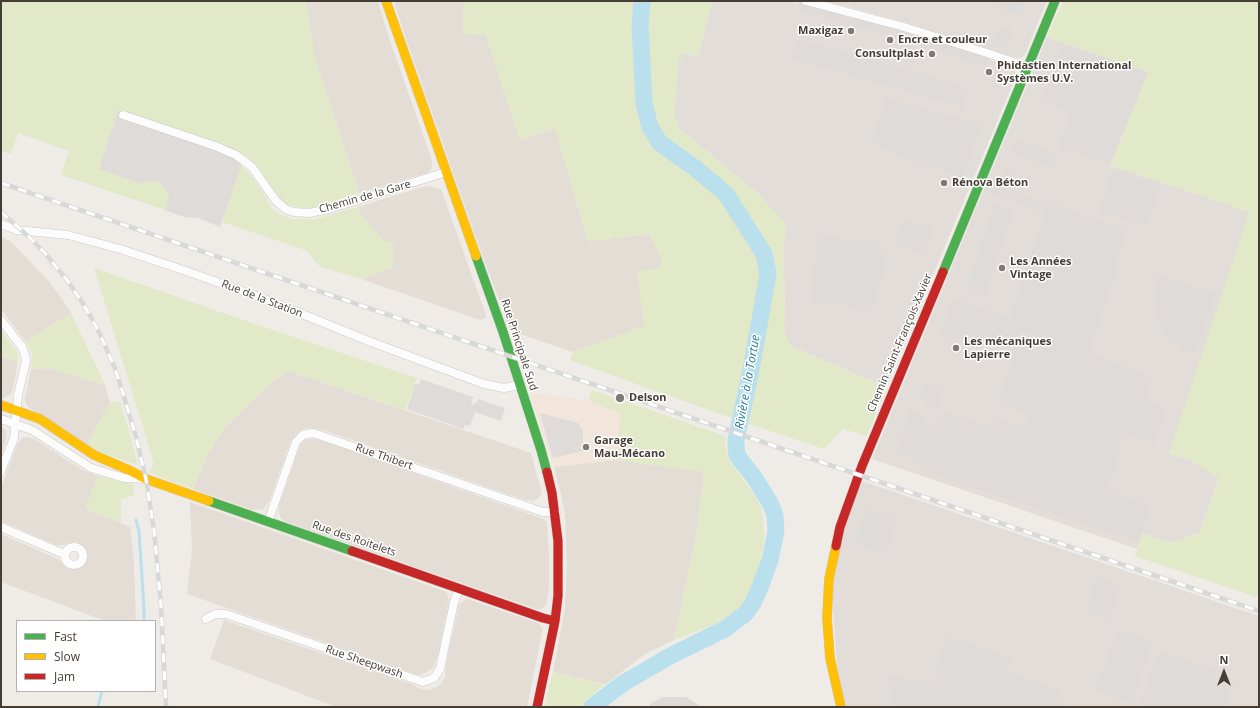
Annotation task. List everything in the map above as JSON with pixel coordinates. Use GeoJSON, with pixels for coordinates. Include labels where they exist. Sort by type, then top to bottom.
{"type":"FeatureCollection","features":[{"type":"Feature","properties":{"kind":"street","name":"Rue Principale Sud"},"geometry":{"type":"LineString","coordinates":[[386,1],[503,332],[541,450],[551,488],[556,512],[559,570],[558,602],[537,707]]}},
{"type":"Feature","properties":{"kind":"street"},"geometry":{"type":"LineString","coordinates":[[806,1],[904,27],[1028,67]]}},
{"type":"Feature","properties":{"kind":"street","name":"Chemin Saint-François-Xavier"},"geometry":{"type":"LineString","coordinates":[[842,707],[830,658],[827,618],[829,579],[840,527],[862,466],[1055,1]]}},
{"type":"Feature","properties":{"kind":"street","name":"Chemin de la Gare"},"geometry":{"type":"LineString","coordinates":[[123,116],[215,146],[236,155],[252,167],[276,201],[287,210],[294,212],[309,213],[329,209],[446,172]]}},
{"type":"Feature","properties":{"kind":"street","name":"Rue de la Station"},"geometry":{"type":"LineString","coordinates":[[1,224],[23,231],[50,232],[68,235],[114,248],[186,271],[263,299],[371,342],[484,384],[504,388],[519,385]]}},
{"type":"Feature","properties":{"kind":"street"},"geometry":{"type":"LineString","coordinates":[[1,320],[18,341],[25,354],[25,366],[18,395],[14,438],[1,471]]}},
{"type":"Feature","properties":{"kind":"street","name":"Rue des Roitelets"},"geometry":{"type":"LineString","coordinates":[[1,405],[17,410],[46,423],[94,455],[146,479],[555,621]]}},
{"type":"Feature","properties":{"kind":"street","name":"Rue des Roitelets"},"geometry":{"type":"LineString","coordinates":[[1,419],[37,433],[91,468],[124,478],[146,479]]}},
{"type":"Feature","properties":{"kind":"street","name":"Rue Thibert"},"geometry":{"type":"LineString","coordinates":[[268,522],[294,446],[303,435],[313,433],[543,512],[556,512]]}},
{"type":"Feature","properties":{"kind":"street"},"geometry":{"type":"LineString","coordinates":[[1,527],[64,554]]}},
{"type":"Feature","properties":{"kind":"street","name":"Rue Sheepwash"},"geometry":{"type":"LineString","coordinates":[[206,619],[215,614],[226,614],[423,682],[434,678],[440,669],[454,602],[459,588]]}},
{"type":"Feature","properties":{"kind":"shaded area"},"geometry":{"type":"Polygon","coordinates":[[[306,1],[378,1],[387,32],[432,160],[431,170],[427,173],[359,193],[314,55],[306,1]]]}},
{"type":"Feature","properties":{"kind":"shaded area"},"geometry":{"type":"Polygon","coordinates":[[[394,1],[464,1],[463,33],[486,35],[520,140],[555,128],[588,241],[649,234],[662,258],[660,269],[637,272],[645,326],[573,352],[511,331],[481,252],[394,1]]]}},
{"type":"Feature","properties":{"kind":"shaded area"},"geometry":{"type":"Polygon","coordinates":[[[712,1],[788,1],[898,30],[988,59],[1012,68],[1015,72],[1016,76],[886,387],[791,346],[784,331],[785,289],[783,258],[786,223],[761,196],[680,129],[674,117],[678,60],[684,53],[698,56],[712,1]]]}},
{"type":"Feature","properties":{"kind":"shaded area"},"geometry":{"type":"Polygon","coordinates":[[[800,1],[806,1],[990,54],[985,66],[872,30],[797,11],[800,1]]]}},
{"type":"Feature","properties":{"kind":"shaded area"},"geometry":{"type":"Polygon","coordinates":[[[826,1],[1047,1],[1024,56],[1017,58],[901,21],[826,1]]]}},
{"type":"Feature","properties":{"kind":"shaded area"},"geometry":{"type":"Polygon","coordinates":[[[998,1],[1024,1],[1019,15],[996,8],[998,1]]]}},
{"type":"Feature","properties":{"kind":"shaded area"},"geometry":{"type":"Polygon","coordinates":[[[998,27],[1013,31],[1008,49],[992,44],[998,27]]]}},
{"type":"Feature","properties":{"kind":"shaded area"},"geometry":{"type":"Polygon","coordinates":[[[1047,37],[1148,72],[1110,165],[1250,212],[1169,453],[1193,461],[1219,478],[1199,533],[1170,543],[1142,533],[1137,549],[872,459],[1047,37]]]}},
{"type":"Feature","properties":{"kind":"shaded area"},"geometry":{"type":"Polygon","coordinates":[[[795,39],[864,56],[970,89],[964,108],[790,58],[795,39]]]}},
{"type":"Feature","properties":{"kind":"shaded area"},"geometry":{"type":"Polygon","coordinates":[[[1065,44],[1148,72],[1110,165],[1058,147],[1071,112],[1042,101],[1065,44]]]}},
{"type":"Feature","properties":{"kind":"shaded area"},"geometry":{"type":"Polygon","coordinates":[[[886,98],[983,125],[962,179],[938,168],[937,171],[869,143],[886,98]]]}},
{"type":"Feature","properties":{"kind":"shaded area"},"geometry":{"type":"Polygon","coordinates":[[[118,110],[234,148],[245,155],[220,227],[198,218],[184,217],[165,210],[169,195],[160,183],[151,181],[141,184],[99,169],[118,110]]]}},
{"type":"Feature","properties":{"kind":"shaded area"},"geometry":{"type":"Polygon","coordinates":[[[1016,139],[1059,154],[1054,168],[1011,154],[1016,139]]]}},
{"type":"Feature","properties":{"kind":"shaded area"},"geometry":{"type":"Polygon","coordinates":[[[1011,168],[1016,170],[1018,173],[1013,188],[1001,183],[1006,170],[1010,172],[1011,168]]]}},
{"type":"Feature","properties":{"kind":"shaded area"},"geometry":{"type":"Polygon","coordinates":[[[1111,171],[1160,188],[1147,227],[1098,211],[1111,171]]]}},
{"type":"Feature","properties":{"kind":"shaded area"},"geometry":{"type":"Polygon","coordinates":[[[993,185],[1044,203],[1041,212],[990,194],[993,185]]]}},
{"type":"Feature","properties":{"kind":"shaded area"},"geometry":{"type":"Polygon","coordinates":[[[426,186],[441,189],[487,318],[480,320],[361,279],[393,267],[392,241],[384,241],[364,219],[357,207],[426,186]]]}},
{"type":"Feature","properties":{"kind":"shaded area"},"geometry":{"type":"Polygon","coordinates":[[[1048,201],[1128,231],[1090,354],[1154,376],[1146,401],[1168,409],[1156,443],[1131,436],[1123,442],[1087,433],[1122,444],[1108,491],[1151,505],[1139,542],[963,485],[927,471],[920,465],[910,462],[911,458],[895,452],[908,419],[909,410],[927,416],[925,420],[936,424],[942,411],[992,428],[995,418],[1023,427],[1027,413],[997,403],[1014,351],[965,334],[961,343],[939,335],[953,298],[1009,317],[1048,201]],[[1021,331],[1017,343],[1038,350],[1042,338],[1021,331]]]}},
{"type":"Feature","properties":{"kind":"shaded area"},"geometry":{"type":"Polygon","coordinates":[[[994,203],[1015,210],[985,298],[964,291],[994,203]]]}},
{"type":"Feature","properties":{"kind":"shaded area"},"geometry":{"type":"Polygon","coordinates":[[[903,219],[934,230],[923,255],[893,244],[903,219]]]}},
{"type":"Feature","properties":{"kind":"shaded area"},"geometry":{"type":"Polygon","coordinates":[[[818,235],[878,242],[886,260],[887,269],[870,315],[842,303],[812,306],[814,264],[818,235]]]}},
{"type":"Feature","properties":{"kind":"shaded area"},"geometry":{"type":"Polygon","coordinates":[[[1,236],[11,242],[47,279],[71,313],[26,342],[1,309],[1,236]]]}},
{"type":"Feature","properties":{"kind":"shaded area"},"geometry":{"type":"Polygon","coordinates":[[[1155,273],[1217,293],[1195,356],[1165,336],[1154,308],[1155,273]]]}},
{"type":"Feature","properties":{"kind":"shaded area"},"geometry":{"type":"Polygon","coordinates":[[[1,356],[18,362],[12,392],[9,396],[1,399],[1,356]]]}},
{"type":"Feature","properties":{"kind":"shaded area"},"geometry":{"type":"Polygon","coordinates":[[[50,368],[105,385],[110,402],[87,444],[29,408],[26,404],[25,399],[31,369],[50,368]]]}},
{"type":"Feature","properties":{"kind":"shaded area"},"geometry":{"type":"Polygon","coordinates":[[[289,371],[531,453],[542,494],[536,500],[525,500],[323,430],[308,428],[301,430],[291,440],[269,502],[263,509],[253,510],[193,489],[208,454],[227,425],[274,380],[289,371]]]}},
{"type":"Feature","properties":{"kind":"shaded area"},"geometry":{"type":"Polygon","coordinates":[[[421,379],[473,397],[471,404],[473,405],[478,399],[505,408],[501,421],[475,412],[470,426],[465,425],[463,429],[407,409],[415,384],[419,385],[421,379]]]}},
{"type":"Feature","properties":{"kind":"shaded area"},"geometry":{"type":"Polygon","coordinates":[[[923,383],[943,391],[937,408],[917,398],[923,383]]]}},
{"type":"Feature","properties":{"kind":"shaded area"},"geometry":{"type":"Polygon","coordinates":[[[529,393],[589,400],[620,414],[616,460],[554,467],[529,393]]]}},
{"type":"Feature","properties":{"kind":"shaded area"},"geometry":{"type":"Polygon","coordinates":[[[540,413],[578,423],[583,430],[583,451],[553,458],[540,413]]]}},
{"type":"Feature","properties":{"kind":"shaded area"},"geometry":{"type":"Polygon","coordinates":[[[1,426],[7,434],[1,455],[1,426]]]}},
{"type":"Feature","properties":{"kind":"shaded area"},"geometry":{"type":"Polygon","coordinates":[[[27,437],[35,439],[82,470],[98,476],[85,508],[130,527],[134,562],[136,620],[102,620],[1,582],[1,534],[58,559],[70,569],[80,568],[88,558],[86,548],[77,542],[56,545],[1,521],[1,488],[17,445],[22,438],[27,437]]]}},
{"type":"Feature","properties":{"kind":"shaded area"},"geometry":{"type":"Polygon","coordinates":[[[310,439],[324,441],[544,519],[547,523],[549,552],[549,588],[546,605],[541,609],[536,609],[286,522],[281,518],[279,506],[300,446],[305,440],[310,439]]]}},
{"type":"Feature","properties":{"kind":"shaded area"},"geometry":{"type":"Polygon","coordinates":[[[616,460],[704,471],[697,531],[674,640],[645,654],[606,684],[553,672],[565,608],[567,565],[565,515],[554,467],[616,460]]]}},
{"type":"Feature","properties":{"kind":"shaded area"},"geometry":{"type":"Polygon","coordinates":[[[862,481],[1259,616],[1259,707],[846,707],[837,664],[833,587],[835,569],[846,522],[862,481]]]}},
{"type":"Feature","properties":{"kind":"shaded area"},"geometry":{"type":"Polygon","coordinates":[[[190,502],[447,593],[449,600],[438,655],[433,668],[420,675],[415,674],[187,594],[192,550],[190,502]]]}},
{"type":"Feature","properties":{"kind":"shaded area"},"geometry":{"type":"Polygon","coordinates":[[[866,508],[898,520],[886,555],[854,543],[866,508]]]}},
{"type":"Feature","properties":{"kind":"shaded area"},"geometry":{"type":"Polygon","coordinates":[[[1098,576],[1122,585],[1109,621],[1085,612],[1098,576]]]}},
{"type":"Feature","properties":{"kind":"shaded area"},"geometry":{"type":"Polygon","coordinates":[[[467,599],[538,623],[543,628],[527,707],[336,707],[210,659],[224,620],[412,684],[420,689],[429,690],[439,686],[445,677],[446,665],[459,605],[467,599]]]}},
{"type":"Feature","properties":{"kind":"shaded area"},"geometry":{"type":"Polygon","coordinates":[[[1116,629],[1154,642],[1133,704],[1094,691],[1116,629]]]}},
{"type":"Feature","properties":{"kind":"shaded area"},"geometry":{"type":"Polygon","coordinates":[[[947,635],[1011,657],[1007,671],[1060,690],[1056,700],[1075,707],[891,707],[887,674],[932,683],[947,635]]]}},
{"type":"Feature","properties":{"kind":"shaded area"},"geometry":{"type":"Polygon","coordinates":[[[1158,651],[1237,678],[1224,707],[1139,707],[1158,651]]]}},
{"type":"Feature","properties":{"kind":"shaded area"},"geometry":{"type":"Polygon","coordinates":[[[663,697],[686,697],[702,707],[649,707],[651,703],[663,697]]]}},
{"type":"Feature","properties":{"kind":"green space"},"geometry":{"type":"Polygon","coordinates":[[[1,1],[306,1],[314,55],[359,193],[312,208],[288,205],[275,194],[259,168],[245,155],[234,148],[118,110],[99,169],[141,184],[151,181],[160,183],[165,188],[169,196],[165,210],[61,175],[69,151],[18,133],[11,154],[1,151],[1,1]]]}},
{"type":"Feature","properties":{"kind":"green space"},"geometry":{"type":"Polygon","coordinates":[[[464,1],[712,1],[698,56],[685,53],[678,60],[674,117],[680,129],[761,196],[786,223],[783,258],[785,289],[784,331],[791,346],[886,387],[867,436],[843,429],[824,449],[728,417],[570,360],[573,352],[644,326],[637,271],[660,269],[662,258],[649,234],[588,241],[555,128],[520,140],[486,35],[463,34],[464,1]]]}},
{"type":"Feature","properties":{"kind":"green space"},"geometry":{"type":"Polygon","coordinates":[[[1063,1],[1259,1],[1259,598],[1135,556],[1142,533],[1170,543],[1199,533],[1219,479],[1193,461],[1169,453],[1249,212],[1110,165],[1148,72],[1047,37],[1063,1]]]}},
{"type":"Feature","properties":{"kind":"green space"},"geometry":{"type":"Polygon","coordinates":[[[241,165],[254,179],[272,208],[280,215],[293,219],[315,219],[357,207],[364,219],[384,241],[392,241],[393,267],[361,279],[319,266],[308,252],[302,249],[222,222],[241,165]]]}},
{"type":"Feature","properties":{"kind":"green space"},"geometry":{"type":"Polygon","coordinates":[[[94,268],[417,378],[405,410],[289,371],[274,380],[227,425],[208,454],[193,489],[149,473],[154,463],[94,268]]]}},
{"type":"Feature","properties":{"kind":"green space"},"geometry":{"type":"Polygon","coordinates":[[[71,313],[105,385],[50,368],[31,369],[32,353],[26,342],[71,313]]]}},
{"type":"Feature","properties":{"kind":"green space"},"geometry":{"type":"Polygon","coordinates":[[[1,330],[17,352],[18,362],[1,356],[1,330]]]}},
{"type":"Feature","properties":{"kind":"green space"},"geometry":{"type":"Polygon","coordinates":[[[592,390],[725,436],[729,460],[755,496],[761,507],[764,543],[757,575],[741,607],[715,624],[674,640],[697,531],[704,472],[616,460],[620,414],[589,400],[592,390]]]}},
{"type":"Feature","properties":{"kind":"green space"},"geometry":{"type":"Polygon","coordinates":[[[120,401],[138,465],[99,452],[87,444],[110,402],[120,401]]]}},
{"type":"Feature","properties":{"kind":"green space"},"geometry":{"type":"Polygon","coordinates":[[[98,476],[133,484],[134,495],[121,500],[121,523],[85,508],[98,476]]]}},
{"type":"Feature","properties":{"kind":"green space"},"geometry":{"type":"Polygon","coordinates":[[[553,672],[605,684],[584,702],[581,707],[544,707],[553,672]]]}},
{"type":"Feature","properties":{"kind":"waterway","name":"Rivière à la Tortue"},"geometry":{"type":"LineString","coordinates":[[592,707],[622,684],[670,656],[725,629],[745,614],[753,603],[760,587],[770,560],[776,531],[775,515],[770,503],[754,477],[737,455],[736,447],[736,440],[751,370],[768,274],[764,254],[726,194],[695,168],[660,143],[650,127],[644,103],[640,24],[642,1]]}},
{"type":"Feature","properties":{"kind":"waterway"},"geometry":{"type":"LineString","coordinates":[[136,520],[139,531],[144,620]]}},
{"type":"Feature","properties":{"kind":"waterway"},"geometry":{"type":"LineString","coordinates":[[98,707],[102,692]]}},
{"type":"Feature","properties":{"kind":"railway"},"geometry":{"type":"LineString","coordinates":[[1,183],[1259,611]]}},
{"type":"Feature","properties":{"kind":"railway"},"geometry":{"type":"LineString","coordinates":[[1,212],[44,252],[67,280],[84,305],[98,330],[114,366],[136,437],[146,479],[154,530],[161,605],[166,707]]}},
{"type":"Feature","properties":{"kind":"traffic: fast"},"geometry":{"type":"LineString","coordinates":[[943,272],[1055,1]]}},
{"type":"Feature","properties":{"kind":"traffic: fast"},"geometry":{"type":"LineString","coordinates":[[476,256],[503,332],[547,472]]}},
{"type":"Feature","properties":{"kind":"traffic: fast"},"geometry":{"type":"LineString","coordinates":[[209,501],[352,551]]}},
{"type":"Feature","properties":{"kind":"traffic: slow"},"geometry":{"type":"LineString","coordinates":[[386,1],[476,256]]}},
{"type":"Feature","properties":{"kind":"traffic: slow"},"geometry":{"type":"LineString","coordinates":[[1,405],[40,419],[94,455],[146,479],[209,501]]}},
{"type":"Feature","properties":{"kind":"traffic: slow"},"geometry":{"type":"LineString","coordinates":[[836,546],[829,579],[827,618],[830,658],[841,707]]}},
{"type":"Feature","properties":{"kind":"traffic: jam"},"geometry":{"type":"LineString","coordinates":[[836,546],[840,527],[862,466],[943,272]]}},
{"type":"Feature","properties":{"kind":"traffic: jam"},"geometry":{"type":"LineString","coordinates":[[537,707],[555,621],[558,596],[558,541],[552,493],[547,472]]}},
{"type":"Feature","properties":{"kind":"traffic: jam"},"geometry":{"type":"LineString","coordinates":[[352,551],[555,621]]}},
{"type":"Feature","properties":{"kind":"place","name":"Maxigaz"},"geometry":{"type":"Point","coordinates":[851,31]}},
{"type":"Feature","properties":{"kind":"place","name":"Encre et couleur"},"geometry":{"type":"Point","coordinates":[890,40]}},
{"type":"Feature","properties":{"kind":"place","name":"Consultplast"},"geometry":{"type":"Point","coordinates":[932,54]}},
{"type":"Feature","properties":{"kind":"place","name":"Phidastien International Systèmes U.V."},"geometry":{"type":"Point","coordinates":[989,72]}},
{"type":"Feature","properties":{"kind":"place","name":"Rénova Béton"},"geometry":{"type":"Point","coordinates":[944,183]}},
{"type":"Feature","properties":{"kind":"place","name":"Les Années Vintage"},"geometry":{"type":"Point","coordinates":[1002,268]}},
{"type":"Feature","properties":{"kind":"place","name":"Les mécaniques Lapierre"},"geometry":{"type":"Point","coordinates":[956,348]}},
{"type":"Feature","properties":{"kind":"place","name":"Delson"},"geometry":{"type":"Point","coordinates":[620,398]}},
{"type":"Feature","properties":{"kind":"place","name":"Garage Mau-Mécano"},"geometry":{"type":"Point","coordinates":[586,447]}}]}
